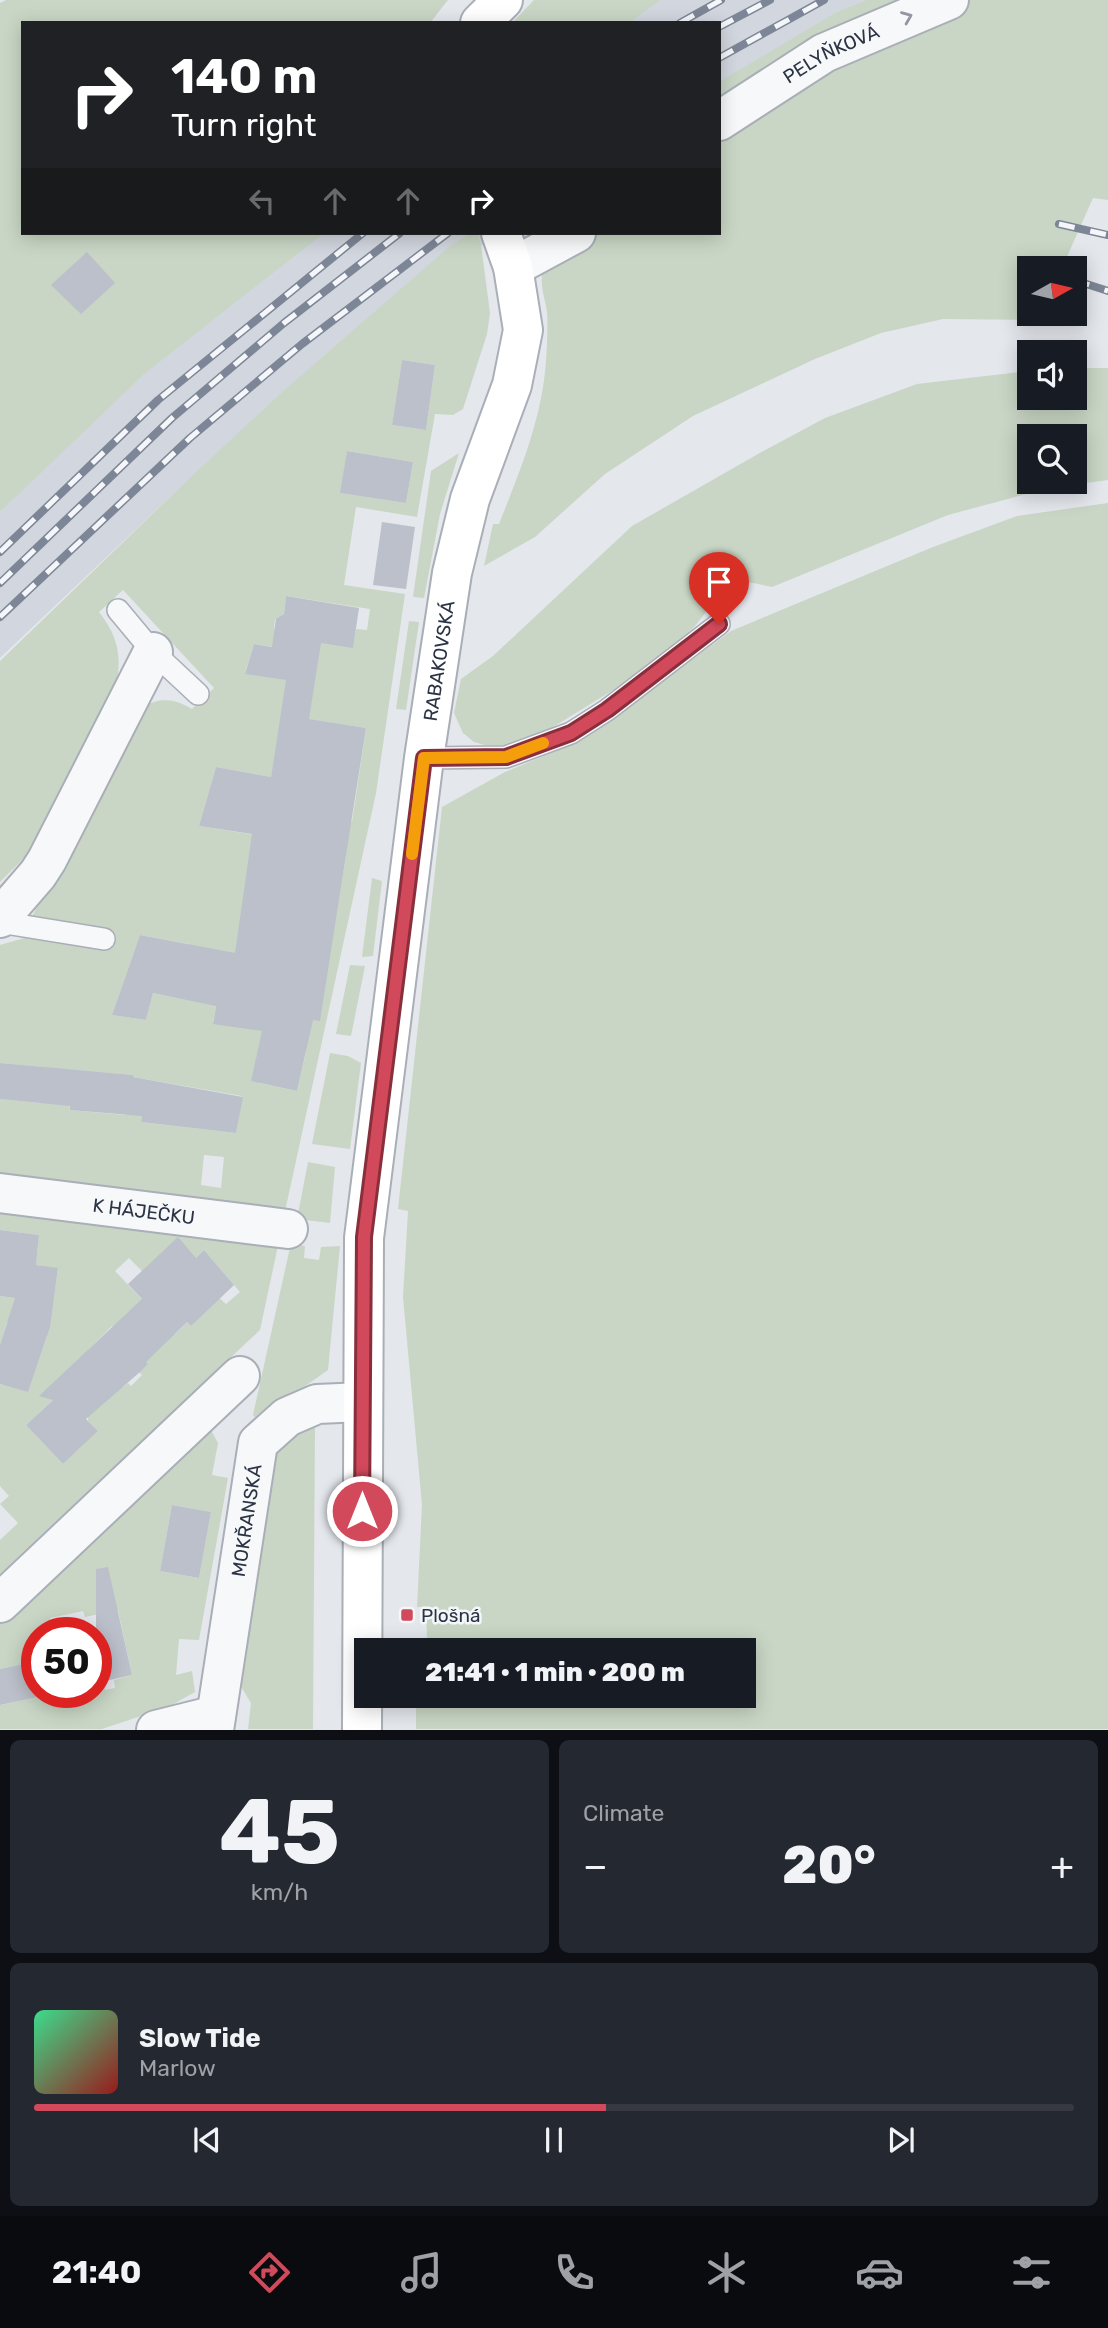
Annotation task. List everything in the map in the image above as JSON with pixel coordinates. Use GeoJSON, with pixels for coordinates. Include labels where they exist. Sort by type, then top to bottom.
{"type":"FeatureCollection","features":[{"type":"Feature","properties":{"kind":"main road"},"geometry":{"type":"LineString","coordinates":[[482,21],[503,0]]}},
{"type":"Feature","properties":{"kind":"main road","name":"RABAKOVSKÁ"},"geometry":{"type":"LineString","coordinates":[[362,1730],[364,1237],[424,758],[452,573],[470,499],[512,385],[522,337],[522,312],[507,250]]}},
{"type":"Feature","properties":{"kind":"street","name":"PELYŇKOVÁ"},"geometry":{"type":"LineString","coordinates":[[721,120],[824,53],[949,0]]}},
{"type":"Feature","properties":{"kind":"street"},"geometry":{"type":"LineString","coordinates":[[507,250],[568,235]]}},
{"type":"Feature","properties":{"kind":"street"},"geometry":{"type":"LineString","coordinates":[[0,920],[47,860],[153,652]]}},
{"type":"Feature","properties":{"kind":"street","name":"K HÁJEČKU"},"geometry":{"type":"LineString","coordinates":[[0,1193],[288,1229]]}},
{"type":"Feature","properties":{"kind":"street"},"geometry":{"type":"LineString","coordinates":[[0,1603],[240,1376]]}},
{"type":"Feature","properties":{"kind":"street","name":"MOKŘANSKÁ"},"geometry":{"type":"LineString","coordinates":[[156,1730],[215,1722],[258,1443],[287,1417],[317,1404],[363,1402]]}},
{"type":"Feature","properties":{"kind":"lane"},"geometry":{"type":"LineString","coordinates":[[118,610],[153,652],[198,694]]}},
{"type":"Feature","properties":{"kind":"lane"},"geometry":{"type":"LineString","coordinates":[[424,758],[506,757],[571,733],[607,710],[719,624]]}},
{"type":"Feature","properties":{"kind":"lane"},"geometry":{"type":"LineString","coordinates":[[0,920],[104,939]]}},
{"type":"Feature","properties":{"kind":"shaded area"},"geometry":{"type":"Polygon","coordinates":[[[655,0],[887,0],[721,90],[721,21],[622,21],[655,0]]]}},
{"type":"Feature","properties":{"kind":"shaded area"},"geometry":{"type":"Polygon","coordinates":[[[314,235],[496,235],[412,295],[209,460],[0,658],[0,512],[138,378],[314,235]]]}},
{"type":"Feature","properties":{"kind":"green space"},"geometry":{"type":"Polygon","coordinates":[[[6,0],[448,0],[432,21],[21,21],[21,235],[321,235],[144,374],[0,512],[0,3],[6,0]]]}},
{"type":"Feature","properties":{"kind":"green space"},"geometry":{"type":"Polygon","coordinates":[[[534,0],[660,0],[632,21],[514,21],[534,0]]]}},
{"type":"Feature","properties":{"kind":"green space"},"geometry":{"type":"Polygon","coordinates":[[[867,0],[924,0],[721,110],[721,81],[835,13],[867,0]]]}},
{"type":"Feature","properties":{"kind":"green space"},"geometry":{"type":"Polygon","coordinates":[[[968,0],[1108,0],[1108,200],[1093,198],[1067,256],[1017,256],[1017,320],[943,319],[881,333],[815,359],[693,416],[605,474],[535,537],[484,566],[493,524],[499,524],[515,484],[540,403],[547,336],[543,270],[595,235],[721,235],[721,132],[875,38],[968,0]]]}},
{"type":"Feature","properties":{"kind":"green space"},"geometry":{"type":"Polygon","coordinates":[[[467,235],[478,235],[490,313],[487,334],[463,409],[453,415],[435,414],[417,517],[356,507],[344,585],[405,594],[376,793],[284,1216],[0,1179],[0,1099],[40,1103],[43,1067],[0,1063],[0,945],[28,937],[31,919],[58,862],[141,708],[166,700],[192,709],[214,688],[123,590],[99,612],[111,630],[117,648],[119,667],[115,688],[35,847],[0,882],[0,661],[288,387],[450,246],[467,235]],[[402,360],[392,425],[426,430],[435,365],[402,360]],[[347,451],[341,493],[406,503],[413,462],[347,451]],[[286,596],[284,614],[275,620],[274,628],[280,636],[353,647],[356,629],[367,630],[370,609],[286,596]],[[254,644],[245,673],[314,684],[319,654],[254,644]],[[281,715],[271,777],[216,767],[199,826],[288,840],[300,813],[352,822],[366,728],[281,715]],[[317,851],[329,959],[346,856],[317,851]],[[140,935],[112,1015],[146,1020],[153,993],[178,998],[189,944],[140,935]],[[221,974],[213,1023],[263,1031],[221,974]],[[260,1042],[256,1059],[264,1061],[259,1083],[297,1091],[306,1052],[260,1042]],[[63,1069],[70,1110],[125,1115],[144,1103],[141,1122],[236,1133],[242,1096],[133,1075],[63,1069]],[[204,1155],[201,1185],[221,1188],[224,1157],[204,1155]]]}},
{"type":"Feature","properties":{"kind":"green space"},"geometry":{"type":"Polygon","coordinates":[[[1087,368],[1108,368],[1108,480],[1087,483],[1087,424],[1017,424],[1017,494],[1027,494],[948,515],[772,587],[743,581],[725,587],[695,626],[661,658],[532,740],[508,745],[485,745],[474,742],[463,733],[454,713],[461,679],[493,656],[632,526],[825,418],[917,384],[1017,372],[1017,410],[1087,410],[1087,368]]]}},
{"type":"Feature","properties":{"kind":"green space"},"geometry":{"type":"Polygon","coordinates":[[[459,453],[440,514],[424,598],[413,597],[431,471],[459,453]]]}},
{"type":"Feature","properties":{"kind":"green space"},"geometry":{"type":"Polygon","coordinates":[[[1108,503],[1108,1729],[416,1729],[416,1708],[756,1708],[756,1638],[427,1638],[426,1607],[417,1607],[422,1505],[403,1297],[408,1211],[398,1209],[442,807],[505,772],[570,745],[633,703],[731,631],[933,547],[1017,516],[1108,503]]]}},
{"type":"Feature","properties":{"kind":"green space"},"geometry":{"type":"Polygon","coordinates":[[[409,621],[419,622],[406,710],[396,709],[409,621]]]}},
{"type":"Feature","properties":{"kind":"green space"},"geometry":{"type":"Polygon","coordinates":[[[372,878],[382,881],[373,956],[362,957],[372,878]]]}},
{"type":"Feature","properties":{"kind":"green space"},"geometry":{"type":"Polygon","coordinates":[[[350,965],[365,966],[351,1036],[336,1034],[350,965]]]}},
{"type":"Feature","properties":{"kind":"green space"},"geometry":{"type":"Polygon","coordinates":[[[330,1053],[348,1056],[361,1063],[350,1149],[312,1144],[330,1053]]]}},
{"type":"Feature","properties":{"kind":"green space"},"geometry":{"type":"Polygon","coordinates":[[[308,1162],[335,1167],[330,1223],[297,1219],[308,1162]]]}},
{"type":"Feature","properties":{"kind":"green space"},"geometry":{"type":"Polygon","coordinates":[[[0,1204],[279,1241],[260,1330],[0,1574],[0,1540],[18,1523],[0,1504],[9,1496],[0,1486],[0,1384],[28,1391],[47,1336],[7,1322],[0,1345],[0,1296],[53,1303],[58,1269],[36,1265],[39,1235],[0,1230],[0,1204]],[[204,1250],[196,1258],[142,1271],[129,1258],[115,1271],[175,1334],[187,1322],[191,1326],[218,1297],[226,1304],[240,1292],[204,1250]],[[112,1326],[87,1351],[123,1387],[128,1383],[131,1386],[142,1375],[139,1372],[148,1364],[112,1326]],[[60,1393],[26,1425],[63,1464],[98,1431],[88,1421],[88,1414],[60,1393]]]}},
{"type":"Feature","properties":{"kind":"green space"},"geometry":{"type":"Polygon","coordinates":[[[291,1243],[305,1246],[304,1258],[319,1260],[321,1247],[340,1246],[328,1370],[257,1420],[253,1415],[291,1243]]]}},
{"type":"Feature","properties":{"kind":"green space"},"geometry":{"type":"Polygon","coordinates":[[[208,1425],[218,1443],[212,1475],[228,1478],[199,1640],[179,1639],[176,1675],[192,1671],[195,1692],[168,1707],[102,1729],[0,1729],[0,1703],[1,1705],[21,1700],[21,1708],[112,1708],[114,1680],[132,1675],[118,1610],[85,1617],[83,1611],[55,1617],[21,1617],[21,1664],[0,1669],[0,1621],[208,1425]],[[172,1505],[160,1571],[199,1578],[211,1512],[172,1505]]]}},
{"type":"Feature","properties":{"kind":"green space"},"geometry":{"type":"Polygon","coordinates":[[[315,1425],[313,1729],[248,1729],[251,1703],[234,1675],[271,1461],[290,1439],[315,1425]]]}},
{"type":"Feature","properties":{"kind":"building"},"geometry":{"type":"Polygon","coordinates":[[[87,252],[115,283],[81,314],[51,285],[87,252]]]}},
{"type":"Feature","properties":{"kind":"building"},"geometry":{"type":"Polygon","coordinates":[[[402,360],[435,365],[426,430],[392,425],[402,360]]]}},
{"type":"Feature","properties":{"kind":"building"},"geometry":{"type":"Polygon","coordinates":[[[347,451],[413,462],[406,503],[340,493],[347,451]]]}},
{"type":"Feature","properties":{"kind":"building"},"geometry":{"type":"Polygon","coordinates":[[[382,522],[415,527],[406,589],[373,585],[382,522]]]}},
{"type":"Feature","properties":{"kind":"building"},"geometry":{"type":"Polygon","coordinates":[[[286,596],[359,608],[353,648],[321,643],[309,719],[366,728],[320,1021],[313,1020],[297,1091],[251,1081],[262,1031],[213,1024],[216,1006],[153,993],[146,1020],[112,1015],[140,935],[235,953],[252,834],[199,826],[216,767],[271,777],[286,680],[245,674],[254,644],[272,647],[276,619],[284,614],[286,596]]]}},
{"type":"Feature","properties":{"kind":"building"},"geometry":{"type":"Polygon","coordinates":[[[0,1063],[133,1075],[243,1097],[236,1133],[141,1122],[142,1116],[70,1110],[70,1106],[0,1099],[0,1063]]]}},
{"type":"Feature","properties":{"kind":"building"},"geometry":{"type":"Polygon","coordinates":[[[0,1230],[39,1235],[36,1265],[58,1268],[50,1327],[28,1392],[0,1384],[0,1345],[15,1298],[0,1296],[0,1230]]]}},
{"type":"Feature","properties":{"kind":"building"},"geometry":{"type":"Polygon","coordinates":[[[178,1237],[196,1258],[204,1250],[234,1285],[191,1326],[187,1322],[146,1362],[148,1364],[140,1372],[86,1419],[98,1431],[63,1464],[26,1425],[53,1400],[39,1396],[142,1299],[128,1284],[178,1237]]]}},
{"type":"Feature","properties":{"kind":"building"},"geometry":{"type":"Polygon","coordinates":[[[172,1505],[211,1512],[199,1578],[160,1571],[172,1505]]]}},
{"type":"Feature","properties":{"kind":"building"},"geometry":{"type":"Polygon","coordinates":[[[108,1567],[132,1675],[112,1679],[112,1617],[96,1617],[96,1569],[108,1567]]]}},
{"type":"Feature","properties":{"kind":"building"},"geometry":{"type":"Polygon","coordinates":[[[21,1664],[21,1700],[0,1705],[0,1669],[21,1664]]]}},
{"type":"Feature","properties":{"kind":"railway"},"geometry":{"type":"LineString","coordinates":[[684,21],[721,0]]}},
{"type":"Feature","properties":{"kind":"railway"},"geometry":{"type":"LineString","coordinates":[[721,26],[770,0]]}},
{"type":"Feature","properties":{"kind":"railway"},"geometry":{"type":"LineString","coordinates":[[721,57],[824,0]]}},
{"type":"Feature","properties":{"kind":"railway"},"geometry":{"type":"LineString","coordinates":[[1059,224],[1108,235]]}},
{"type":"Feature","properties":{"kind":"railway"},"geometry":{"type":"LineString","coordinates":[[0,552],[158,400],[361,235]]}},
{"type":"Feature","properties":{"kind":"railway"},"geometry":{"type":"LineString","coordinates":[[0,583],[172,418],[284,323],[397,235]]}},
{"type":"Feature","properties":{"kind":"railway"},"geometry":{"type":"LineString","coordinates":[[0,617],[190,438],[302,344],[445,235]]}},
{"type":"Feature","properties":{"kind":"railway"},"geometry":{"type":"LineString","coordinates":[[1087,284],[1108,291]]}},
{"type":"Feature","properties":{"kind":"slow traffic"},"geometry":{"type":"LineString","coordinates":[[412,854],[424,758],[506,757],[543,743]]}},
{"type":"Feature","properties":{"kind":"place","name":"Plošná"},"geometry":{"type":"Point","coordinates":[407,1615]}},
{"type":"Feature","properties":{"kind":"route"},"geometry":{"type":"LineString","coordinates":[[362,1511],[364,1237],[424,758],[506,757],[571,733],[607,710],[719,624]]}}]}
